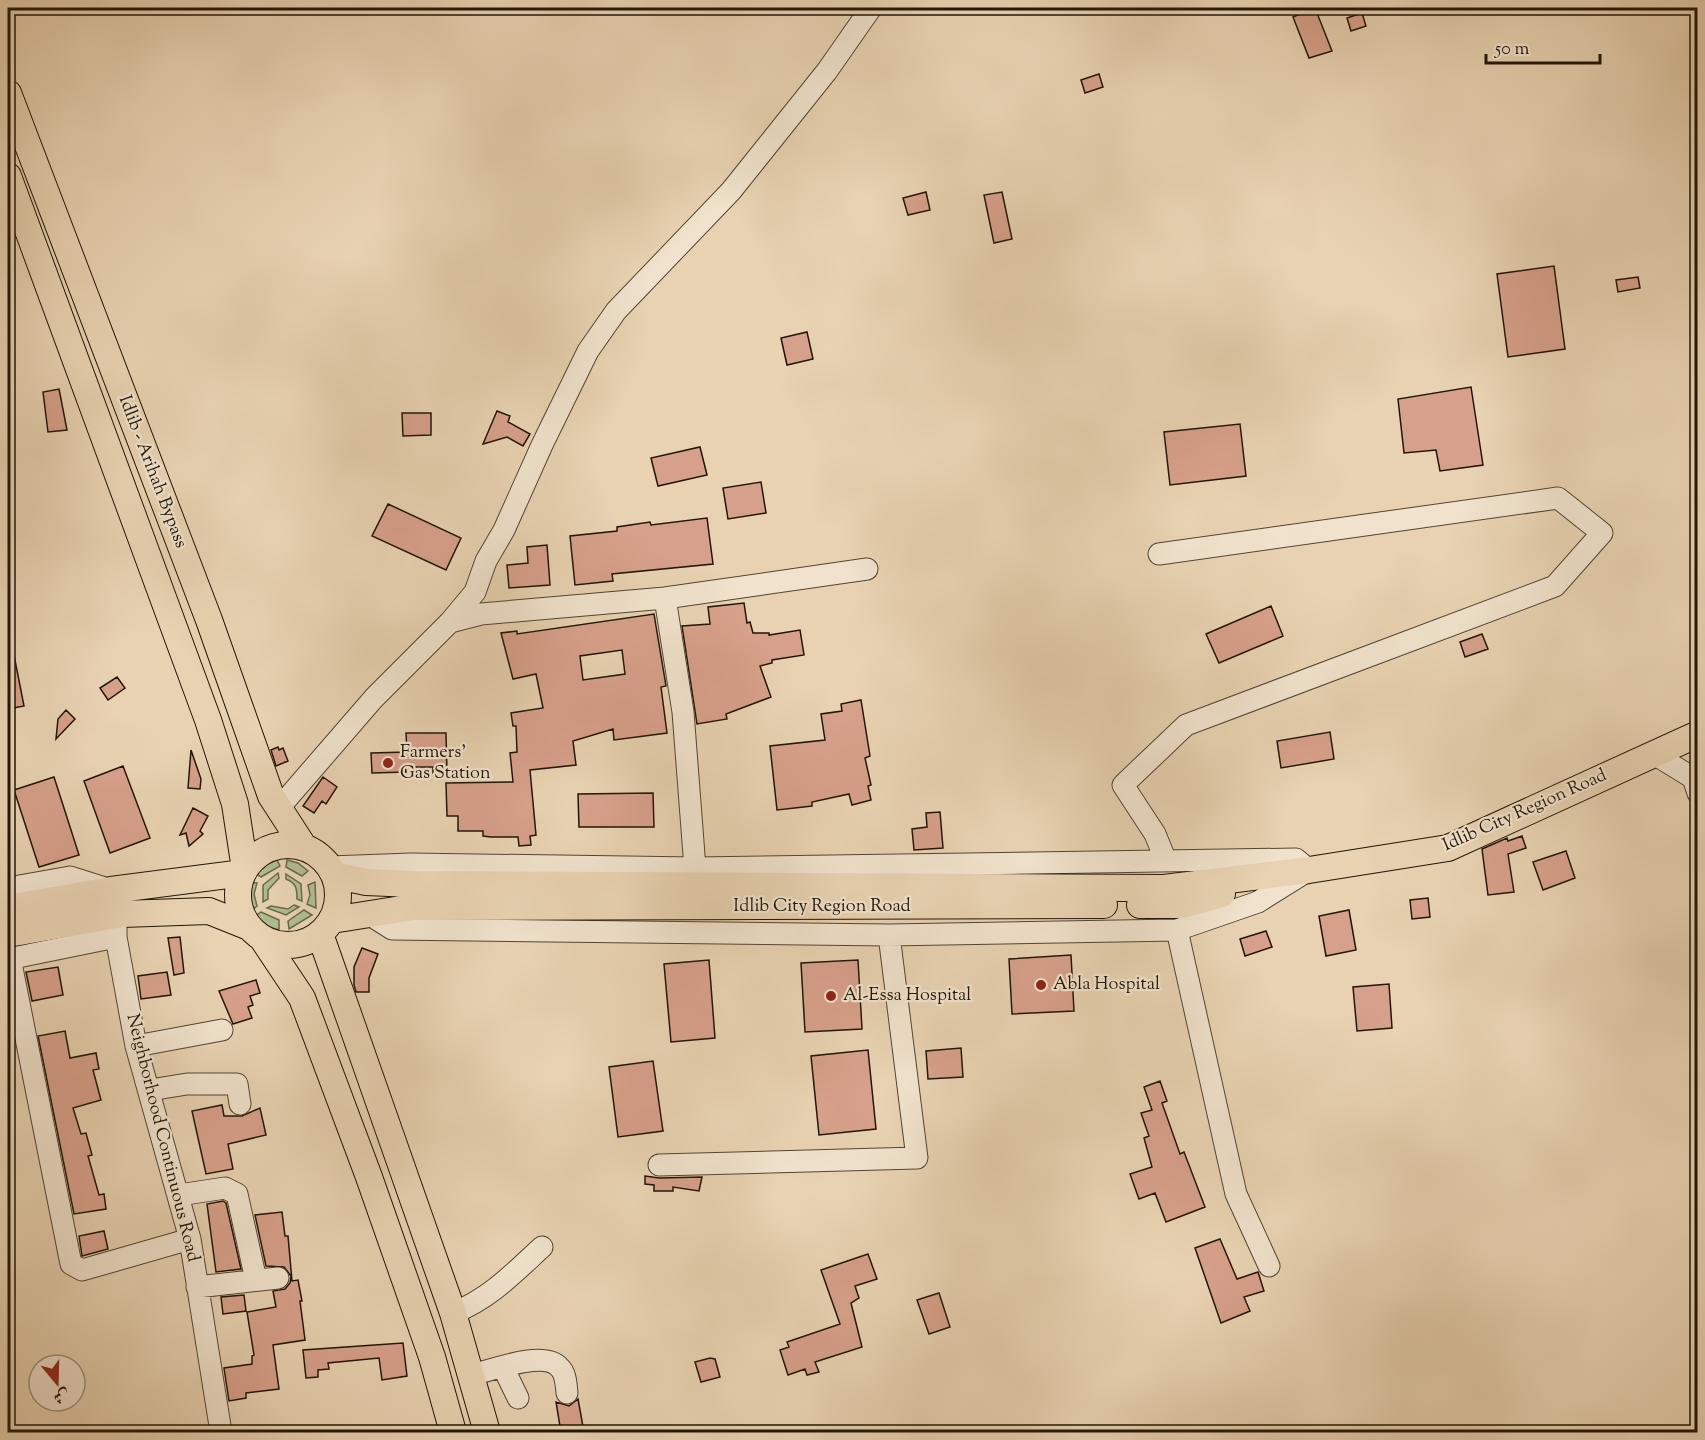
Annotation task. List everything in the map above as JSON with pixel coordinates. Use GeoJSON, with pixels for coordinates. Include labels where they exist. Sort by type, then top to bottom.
{"type":"FeatureCollection","features":[{"type":"Feature","properties":{"kind":"main road","name":"Idlib - Arihah Bypass"},"geometry":{"type":"LineString","coordinates":[[8,93],[278,809],[304,847]]}},
{"type":"Feature","properties":{"kind":"main road","name":"Idlib - Arihah Bypass"},"geometry":{"type":"LineString","coordinates":[[8,176],[208,720],[235,804],[244,871]]}},
{"type":"Feature","properties":{"kind":"main road","name":"Idlib City Region Road"},"geometry":{"type":"LineString","coordinates":[[332,871],[366,882],[413,884],[1164,888],[1310,870],[1448,848],[1698,734]]}},
{"type":"Feature","properties":{"kind":"main road"},"geometry":{"type":"LineString","coordinates":[[8,950],[116,926],[209,911],[255,933],[278,945],[296,945],[326,927],[338,902],[332,871],[319,855],[304,847],[285,845],[266,850],[244,871],[238,901],[255,933],[302,998],[369,1177],[428,1346],[453,1432]]}},
{"type":"Feature","properties":{"kind":"main road","name":"Idlib City Region Road"},"geometry":{"type":"LineString","coordinates":[[326,927],[370,915],[414,907],[1183,905],[1310,870]]}},
{"type":"Feature","properties":{"kind":"main road"},"geometry":{"type":"LineString","coordinates":[[8,908],[111,890],[244,871]]}},
{"type":"Feature","properties":{"kind":"main road"},"geometry":{"type":"LineString","coordinates":[[326,927],[453,1313],[487,1432]]}},
{"type":"Feature","properties":{"kind":"street"},"geometry":{"type":"LineString","coordinates":[[278,809],[374,698],[450,622],[475,592],[486,561],[504,530],[588,351],[616,310],[731,191],[752,166],[827,71],[871,8]]}},
{"type":"Feature","properties":{"kind":"street"},"geometry":{"type":"LineString","coordinates":[[1159,554],[1558,498],[1602,533],[1555,586],[1186,725],[1123,785],[1155,834],[1166,861]]}},
{"type":"Feature","properties":{"kind":"street"},"geometry":{"type":"LineString","coordinates":[[450,622],[482,614],[665,598],[867,569]]}},
{"type":"Feature","properties":{"kind":"street"},"geometry":{"type":"LineString","coordinates":[[665,598],[683,712],[695,868]]}},
{"type":"Feature","properties":{"kind":"street"},"geometry":{"type":"LineString","coordinates":[[1654,754],[1693,778],[1698,793]]}},
{"type":"Feature","properties":{"kind":"street"},"geometry":{"type":"LineString","coordinates":[[332,871],[411,864],[695,868],[1296,859],[1310,870],[1258,902],[1177,930],[889,935],[392,929],[370,915]]}},
{"type":"Feature","properties":{"kind":"street"},"geometry":{"type":"LineString","coordinates":[[8,888],[70,877],[111,890]]}},
{"type":"Feature","properties":{"kind":"street","name":"Neighborhood Continuous Road"},"geometry":{"type":"LineString","coordinates":[[116,926],[136,1046],[190,1239],[221,1432]]}},
{"type":"Feature","properties":{"kind":"street"},"geometry":{"type":"LineString","coordinates":[[1177,930],[1236,1194],[1269,1266]]}},
{"type":"Feature","properties":{"kind":"street"},"geometry":{"type":"LineString","coordinates":[[659,1165],[917,1158],[889,935]]}},
{"type":"Feature","properties":{"kind":"street"},"geometry":{"type":"LineString","coordinates":[[8,950],[71,1264],[82,1270],[190,1239]]}},
{"type":"Feature","properties":{"kind":"street"},"geometry":{"type":"LineString","coordinates":[[136,1046],[222,1030]]}},
{"type":"Feature","properties":{"kind":"street"},"geometry":{"type":"LineString","coordinates":[[150,1090],[186,1084],[237,1084],[240,1104]]}},
{"type":"Feature","properties":{"kind":"street"},"geometry":{"type":"LineString","coordinates":[[179,1195],[225,1188],[237,1194],[256,1280]]}},
{"type":"Feature","properties":{"kind":"street"},"geometry":{"type":"LineString","coordinates":[[453,1313],[472,1306],[495,1290],[542,1247]]}},
{"type":"Feature","properties":{"kind":"street"},"geometry":{"type":"LineString","coordinates":[[197,1287],[278,1278]]}},
{"type":"Feature","properties":{"kind":"street"},"geometry":{"type":"LineString","coordinates":[[472,1375],[542,1359],[554,1362],[561,1368],[567,1393]]}},
{"type":"Feature","properties":{"kind":"street"},"geometry":{"type":"LineString","coordinates":[[503,1367],[518,1398]]}},
{"type":"Feature","properties":{"kind":"green space"},"geometry":{"type":"Polygon","coordinates":[[[277,860],[280,866],[261,877],[254,872],[267,862],[277,860]]]}},
{"type":"Feature","properties":{"kind":"green space"},"geometry":{"type":"Polygon","coordinates":[[[287,860],[298,863],[308,871],[302,876],[286,867],[287,860]]]}},
{"type":"Feature","properties":{"kind":"green space"},"geometry":{"type":"Polygon","coordinates":[[[278,873],[279,878],[268,890],[268,899],[263,902],[263,885],[278,873]]]}},
{"type":"Feature","properties":{"kind":"green space"},"geometry":{"type":"Polygon","coordinates":[[[286,874],[301,884],[302,901],[297,899],[295,886],[286,879],[286,874]]]}},
{"type":"Feature","properties":{"kind":"green space"},"geometry":{"type":"Polygon","coordinates":[[[248,882],[257,883],[254,894],[257,906],[251,911],[246,894],[248,882]]]}},
{"type":"Feature","properties":{"kind":"green space"},"geometry":{"type":"Polygon","coordinates":[[[315,882],[316,908],[307,904],[310,895],[308,885],[315,882]]]}},
{"type":"Feature","properties":{"kind":"green space"},"geometry":{"type":"Polygon","coordinates":[[[294,905],[299,907],[286,915],[267,908],[271,906],[288,909],[294,905]]]}},
{"type":"Feature","properties":{"kind":"green space"},"geometry":{"type":"Polygon","coordinates":[[[304,910],[312,915],[289,929],[288,921],[304,910]]]}},
{"type":"Feature","properties":{"kind":"green space"},"geometry":{"type":"Polygon","coordinates":[[[261,912],[279,920],[279,930],[263,925],[254,917],[261,912]]]}},
{"type":"Feature","properties":{"kind":"building"},"geometry":{"type":"Polygon","coordinates":[[[1315,8],[1332,51],[1309,58],[1293,17],[1315,8]]]}},
{"type":"Feature","properties":{"kind":"building"},"geometry":{"type":"Polygon","coordinates":[[[1362,13],[1366,26],[1351,31],[1347,18],[1362,13]]]}},
{"type":"Feature","properties":{"kind":"building"},"geometry":{"type":"Polygon","coordinates":[[[1099,74],[1103,87],[1085,93],[1081,80],[1099,74]]]}},
{"type":"Feature","properties":{"kind":"building"},"geometry":{"type":"Polygon","coordinates":[[[926,192],[930,210],[908,215],[903,198],[926,192]]]}},
{"type":"Feature","properties":{"kind":"building"},"geometry":{"type":"Polygon","coordinates":[[[1002,192],[1012,239],[994,243],[984,195],[1002,192]]]}},
{"type":"Feature","properties":{"kind":"building"},"geometry":{"type":"Polygon","coordinates":[[[1554,266],[1565,349],[1508,357],[1497,274],[1554,266]]]}},
{"type":"Feature","properties":{"kind":"building"},"geometry":{"type":"Polygon","coordinates":[[[1638,277],[1640,288],[1618,292],[1616,280],[1638,277]]]}},
{"type":"Feature","properties":{"kind":"building"},"geometry":{"type":"Polygon","coordinates":[[[807,332],[813,359],[787,365],[781,338],[807,332]]]}},
{"type":"Feature","properties":{"kind":"building"},"geometry":{"type":"Polygon","coordinates":[[[1471,387],[1483,465],[1440,471],[1436,450],[1404,453],[1398,399],[1471,387]]]}},
{"type":"Feature","properties":{"kind":"building"},"geometry":{"type":"Polygon","coordinates":[[[59,389],[67,430],[48,432],[43,392],[59,389]]]}},
{"type":"Feature","properties":{"kind":"building"},"geometry":{"type":"Polygon","coordinates":[[[497,411],[510,416],[508,422],[530,434],[523,446],[507,437],[483,444],[497,411]]]}},
{"type":"Feature","properties":{"kind":"building"},"geometry":{"type":"Polygon","coordinates":[[[402,413],[431,413],[431,435],[403,436],[402,413]]]}},
{"type":"Feature","properties":{"kind":"building"},"geometry":{"type":"Polygon","coordinates":[[[1240,424],[1246,476],[1170,485],[1164,432],[1240,424]]]}},
{"type":"Feature","properties":{"kind":"building"},"geometry":{"type":"Polygon","coordinates":[[[700,447],[707,475],[658,486],[651,458],[700,447]]]}},
{"type":"Feature","properties":{"kind":"building"},"geometry":{"type":"Polygon","coordinates":[[[761,482],[766,513],[728,519],[723,488],[761,482]]]}},
{"type":"Feature","properties":{"kind":"building"},"geometry":{"type":"Polygon","coordinates":[[[388,504],[461,538],[446,570],[372,536],[388,504]]]}},
{"type":"Feature","properties":{"kind":"building"},"geometry":{"type":"Polygon","coordinates":[[[707,518],[713,564],[612,574],[613,581],[575,585],[570,536],[617,531],[617,527],[650,522],[651,525],[707,518]]]}},
{"type":"Feature","properties":{"kind":"building"},"geometry":{"type":"Polygon","coordinates":[[[547,545],[550,585],[509,588],[507,565],[528,563],[527,547],[547,545]]]}},
{"type":"Feature","properties":{"kind":"building"},"geometry":{"type":"Polygon","coordinates":[[[744,603],[747,623],[750,622],[753,633],[769,633],[769,635],[800,630],[804,655],[772,660],[772,663],[760,666],[771,697],[726,714],[727,719],[697,724],[682,626],[710,624],[708,607],[744,603]]]}},
{"type":"Feature","properties":{"kind":"building"},"geometry":{"type":"Polygon","coordinates":[[[1271,606],[1283,636],[1219,663],[1206,634],[1271,606]]]}},
{"type":"Feature","properties":{"kind":"building"},"geometry":{"type":"Polygon","coordinates":[[[654,614],[666,686],[661,687],[667,733],[614,740],[613,729],[573,741],[576,765],[530,770],[536,835],[530,836],[531,845],[519,846],[518,837],[491,837],[483,836],[483,831],[458,831],[458,816],[447,816],[446,783],[513,782],[510,753],[517,752],[516,726],[513,726],[511,713],[543,708],[536,674],[513,679],[501,633],[517,631],[517,634],[654,614]],[[622,650],[580,656],[583,680],[625,674],[622,650]]]}},
{"type":"Feature","properties":{"kind":"building"},"geometry":{"type":"Polygon","coordinates":[[[1482,634],[1488,649],[1465,657],[1460,642],[1482,634]]]}},
{"type":"Feature","properties":{"kind":"building"},"geometry":{"type":"Polygon","coordinates":[[[13,650],[24,706],[8,709],[8,651],[13,650]]]}},
{"type":"Feature","properties":{"kind":"building"},"geometry":{"type":"Polygon","coordinates":[[[117,677],[125,688],[108,700],[100,688],[117,677]]]}},
{"type":"Feature","properties":{"kind":"building"},"geometry":{"type":"Polygon","coordinates":[[[861,700],[870,756],[865,758],[871,785],[868,786],[871,800],[852,805],[849,794],[812,802],[812,806],[777,810],[770,746],[825,740],[821,714],[842,711],[841,704],[861,700]]]}},
{"type":"Feature","properties":{"kind":"building"},"geometry":{"type":"Polygon","coordinates":[[[66,710],[75,719],[56,739],[58,719],[66,710]]]}},
{"type":"Feature","properties":{"kind":"building"},"geometry":{"type":"Polygon","coordinates":[[[1330,732],[1334,759],[1281,768],[1277,741],[1330,732]]]}},
{"type":"Feature","properties":{"kind":"building"},"geometry":{"type":"Polygon","coordinates":[[[406,733],[446,733],[447,772],[433,773],[433,767],[405,767],[406,772],[372,773],[371,753],[407,752],[406,733]]]}},
{"type":"Feature","properties":{"kind":"building"},"geometry":{"type":"Polygon","coordinates":[[[278,747],[279,750],[283,748],[288,761],[276,766],[271,750],[278,747]]]}},
{"type":"Feature","properties":{"kind":"building"},"geometry":{"type":"Polygon","coordinates":[[[191,750],[201,779],[200,789],[188,788],[191,750]]]}},
{"type":"Feature","properties":{"kind":"building"},"geometry":{"type":"Polygon","coordinates":[[[123,766],[150,838],[110,853],[84,781],[123,766]]]}},
{"type":"Feature","properties":{"kind":"building"},"geometry":{"type":"Polygon","coordinates":[[[54,777],[79,855],[39,867],[14,790],[54,777]]]}},
{"type":"Feature","properties":{"kind":"building"},"geometry":{"type":"Polygon","coordinates":[[[323,777],[337,787],[326,804],[322,801],[314,813],[303,806],[323,777]]]}},
{"type":"Feature","properties":{"kind":"building"},"geometry":{"type":"Polygon","coordinates":[[[653,793],[654,827],[579,827],[578,794],[653,793]]]}},
{"type":"Feature","properties":{"kind":"building"},"geometry":{"type":"Polygon","coordinates":[[[193,808],[208,816],[200,831],[203,834],[189,846],[186,833],[180,835],[193,808]]]}},
{"type":"Feature","properties":{"kind":"building"},"geometry":{"type":"Polygon","coordinates":[[[940,812],[943,848],[914,850],[912,829],[927,827],[926,813],[940,812]]]}},
{"type":"Feature","properties":{"kind":"building"},"geometry":{"type":"Polygon","coordinates":[[[1522,836],[1526,848],[1508,854],[1514,892],[1488,895],[1482,849],[1507,838],[1508,841],[1522,836]]]}},
{"type":"Feature","properties":{"kind":"building"},"geometry":{"type":"Polygon","coordinates":[[[1566,851],[1575,878],[1543,890],[1533,862],[1566,851]]]}},
{"type":"Feature","properties":{"kind":"building"},"geometry":{"type":"Polygon","coordinates":[[[1428,898],[1430,917],[1412,919],[1410,900],[1428,898]]]}},
{"type":"Feature","properties":{"kind":"building"},"geometry":{"type":"Polygon","coordinates":[[[1349,910],[1356,950],[1326,956],[1319,916],[1349,910]]]}},
{"type":"Feature","properties":{"kind":"building"},"geometry":{"type":"Polygon","coordinates":[[[1266,931],[1272,947],[1245,956],[1240,939],[1266,931]]]}},
{"type":"Feature","properties":{"kind":"building"},"geometry":{"type":"Polygon","coordinates":[[[180,937],[184,973],[174,975],[168,938],[180,937]]]}},
{"type":"Feature","properties":{"kind":"building"},"geometry":{"type":"Polygon","coordinates":[[[362,948],[378,954],[369,978],[369,992],[356,992],[354,985],[354,967],[362,948]]]}},
{"type":"Feature","properties":{"kind":"building","name":"Abla Hospital"},"geometry":{"type":"Polygon","coordinates":[[[1071,955],[1074,1011],[1012,1014],[1009,959],[1071,955]]]}},
{"type":"Feature","properties":{"kind":"building"},"geometry":{"type":"Polygon","coordinates":[[[709,960],[715,1038],[671,1042],[664,964],[709,960]]]}},
{"type":"Feature","properties":{"kind":"building","name":"Al-Essa Hospital"},"geometry":{"type":"Polygon","coordinates":[[[858,960],[862,1029],[805,1032],[801,963],[858,960]]]}},
{"type":"Feature","properties":{"kind":"building"},"geometry":{"type":"Polygon","coordinates":[[[58,967],[63,995],[32,1001],[26,972],[58,967]]]}},
{"type":"Feature","properties":{"kind":"building"},"geometry":{"type":"Polygon","coordinates":[[[167,972],[171,995],[141,999],[138,976],[167,972]]]}},
{"type":"Feature","properties":{"kind":"building"},"geometry":{"type":"Polygon","coordinates":[[[256,980],[260,993],[250,996],[253,1005],[248,1007],[252,1018],[233,1024],[219,991],[256,980]]]}},
{"type":"Feature","properties":{"kind":"building"},"geometry":{"type":"Polygon","coordinates":[[[1389,984],[1392,1028],[1357,1031],[1353,987],[1389,984]]]}},
{"type":"Feature","properties":{"kind":"building"},"geometry":{"type":"Polygon","coordinates":[[[65,1031],[70,1058],[96,1053],[99,1069],[93,1070],[101,1100],[73,1108],[81,1134],[86,1133],[92,1155],[88,1156],[99,1195],[104,1194],[106,1209],[74,1214],[38,1036],[65,1031]]]}},
{"type":"Feature","properties":{"kind":"building"},"geometry":{"type":"Polygon","coordinates":[[[961,1048],[963,1077],[928,1079],[926,1051],[961,1048]]]}},
{"type":"Feature","properties":{"kind":"building"},"geometry":{"type":"Polygon","coordinates":[[[868,1050],[876,1129],[819,1135],[811,1056],[868,1050]]]}},
{"type":"Feature","properties":{"kind":"building"},"geometry":{"type":"Polygon","coordinates":[[[653,1061],[663,1131],[618,1137],[609,1067],[653,1061]]]}},
{"type":"Feature","properties":{"kind":"building"},"geometry":{"type":"Polygon","coordinates":[[[1160,1081],[1167,1101],[1162,1103],[1180,1154],[1184,1152],[1205,1207],[1166,1222],[1155,1193],[1139,1199],[1130,1174],[1152,1167],[1144,1138],[1149,1136],[1141,1113],[1152,1110],[1144,1087],[1160,1081]]]}},
{"type":"Feature","properties":{"kind":"building"},"geometry":{"type":"Polygon","coordinates":[[[222,1105],[224,1116],[242,1116],[260,1108],[266,1135],[228,1144],[233,1169],[206,1174],[192,1111],[222,1105]]]}},
{"type":"Feature","properties":{"kind":"building"},"geometry":{"type":"Polygon","coordinates":[[[645,1176],[702,1177],[699,1191],[673,1187],[673,1191],[654,1191],[654,1185],[645,1184],[645,1176]]]}},
{"type":"Feature","properties":{"kind":"building"},"geometry":{"type":"Polygon","coordinates":[[[223,1201],[226,1203],[241,1269],[216,1272],[207,1204],[223,1201]]]}},
{"type":"Feature","properties":{"kind":"building"},"geometry":{"type":"Polygon","coordinates":[[[282,1212],[285,1236],[288,1236],[292,1281],[298,1280],[302,1301],[300,1301],[305,1340],[273,1345],[279,1389],[246,1393],[246,1398],[229,1401],[224,1368],[252,1364],[254,1355],[247,1312],[276,1307],[273,1291],[285,1289],[290,1283],[291,1276],[284,1267],[266,1266],[255,1215],[282,1212]]]}},
{"type":"Feature","properties":{"kind":"building"},"geometry":{"type":"Polygon","coordinates":[[[104,1231],[108,1249],[82,1256],[79,1236],[104,1231]]]}},
{"type":"Feature","properties":{"kind":"building"},"geometry":{"type":"Polygon","coordinates":[[[1220,1239],[1237,1279],[1258,1272],[1264,1291],[1244,1297],[1250,1311],[1221,1323],[1195,1248],[1220,1239]]]}},
{"type":"Feature","properties":{"kind":"building"},"geometry":{"type":"Polygon","coordinates":[[[868,1254],[877,1279],[855,1286],[859,1298],[851,1303],[862,1347],[815,1362],[819,1372],[807,1375],[805,1369],[788,1375],[780,1350],[789,1347],[787,1342],[840,1324],[821,1270],[868,1254]]]}},
{"type":"Feature","properties":{"kind":"building"},"geometry":{"type":"Polygon","coordinates":[[[939,1293],[950,1327],[929,1334],[917,1300],[939,1293]]]}},
{"type":"Feature","properties":{"kind":"building"},"geometry":{"type":"Polygon","coordinates":[[[244,1295],[246,1311],[223,1314],[221,1297],[244,1295]]]}},
{"type":"Feature","properties":{"kind":"building"},"geometry":{"type":"Polygon","coordinates":[[[403,1343],[407,1376],[382,1380],[379,1358],[328,1363],[329,1369],[318,1370],[318,1377],[306,1378],[303,1350],[403,1343]]]}},
{"type":"Feature","properties":{"kind":"building"},"geometry":{"type":"Polygon","coordinates":[[[715,1359],[720,1377],[701,1382],[695,1362],[715,1359]]]}},
{"type":"Feature","properties":{"kind":"building"},"geometry":{"type":"Polygon","coordinates":[[[578,1399],[584,1432],[561,1432],[556,1402],[569,1406],[578,1399]]]}},
{"type":"Feature","properties":{"kind":"place","name":"Farmers' Gas Station"},"geometry":{"type":"Point","coordinates":[388,763]}},
{"type":"Feature","properties":{"kind":"place","name":"Abla Hospital"},"geometry":{"type":"Point","coordinates":[1041,985]}},
{"type":"Feature","properties":{"kind":"place","name":"Al-Essa Hospital"},"geometry":{"type":"Point","coordinates":[831,996]}}]}
